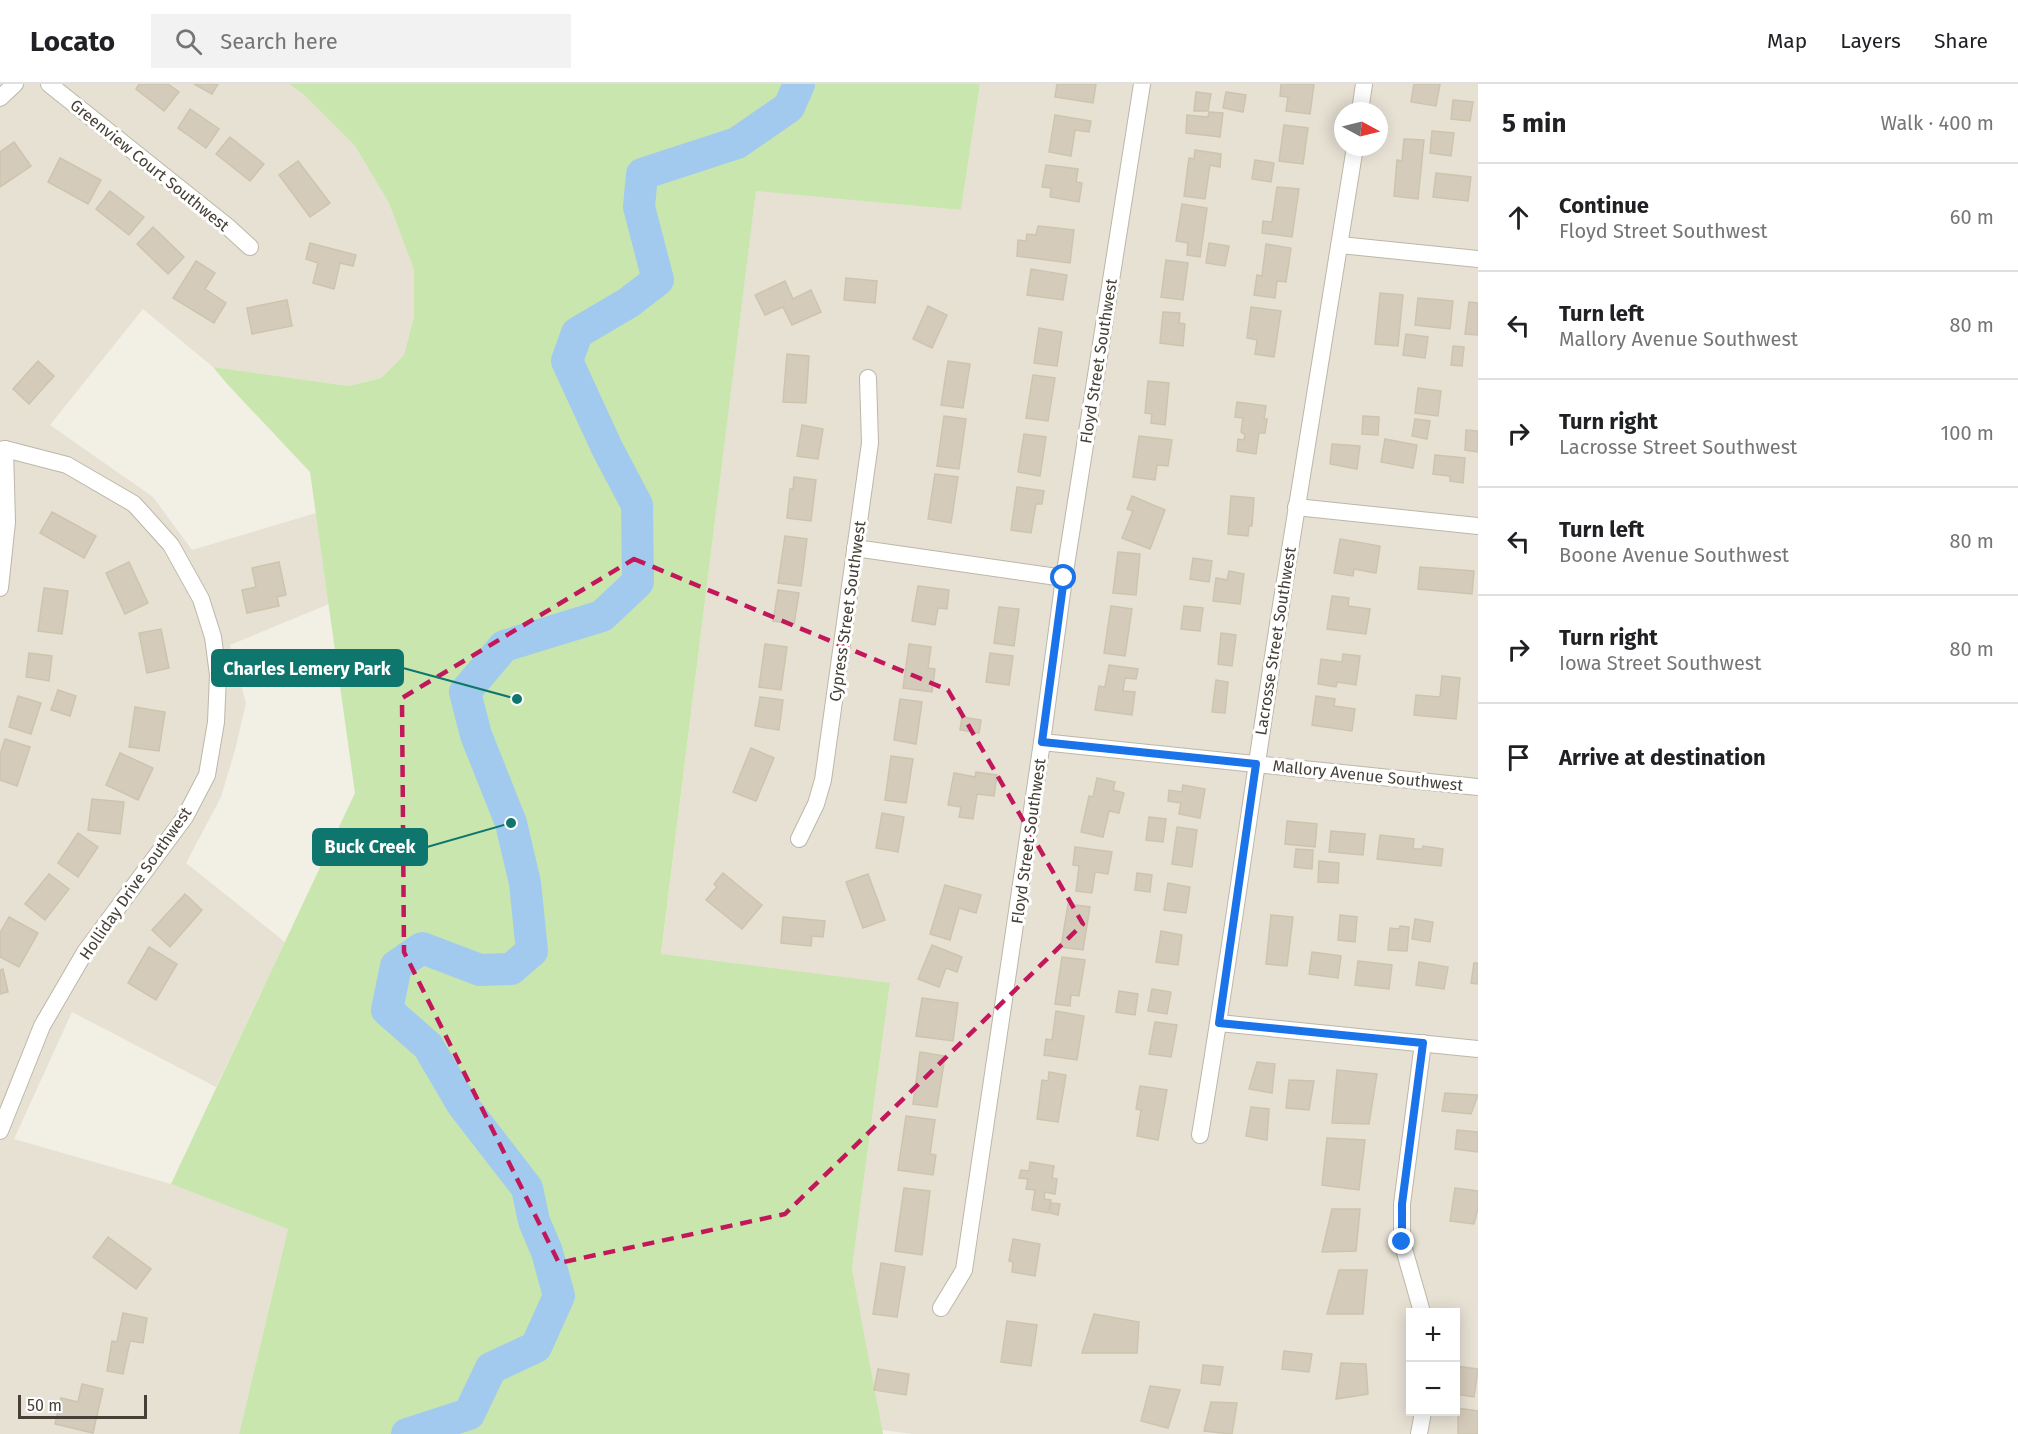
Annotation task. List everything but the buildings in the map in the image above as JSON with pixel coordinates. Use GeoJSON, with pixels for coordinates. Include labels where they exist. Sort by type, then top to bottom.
{"type":"FeatureCollection","features":[{"type":"Feature","properties":{"kind":"street"},"geometry":{"type":"LineString","coordinates":[[0,98],[15,84]]}},
{"type":"Feature","properties":{"kind":"street","name":"Greenview Court Southwest"},"geometry":{"type":"LineString","coordinates":[[49,84],[227,226],[250,247]]}},
{"type":"Feature","properties":{"kind":"street","name":"Floyd Street Southwest"},"geometry":{"type":"LineString","coordinates":[[941,1308],[964,1269],[1064,578],[1142,84]]}},
{"type":"Feature","properties":{"kind":"street"},"geometry":{"type":"LineString","coordinates":[[1361,102],[1364,84]]}},
{"type":"Feature","properties":{"kind":"street","name":"Lacrosse Street Southwest"},"geometry":{"type":"LineString","coordinates":[[1200,1135],[1219,1023],[1296,507],[1354,156]]}},
{"type":"Feature","properties":{"kind":"street"},"geometry":{"type":"LineString","coordinates":[[1340,245],[1478,259]]}},
{"type":"Feature","properties":{"kind":"street","name":"Cypress Street Southwest"},"geometry":{"type":"LineString","coordinates":[[799,839],[816,804],[823,780],[870,443],[868,378]]}},
{"type":"Feature","properties":{"kind":"street"},"geometry":{"type":"LineString","coordinates":[[0,588],[7,522],[2,449]]}},
{"type":"Feature","properties":{"kind":"street","name":"Holliday Drive Southwest"},"geometry":{"type":"LineString","coordinates":[[0,1131],[42,1026],[85,952],[185,817],[207,775],[216,722],[218,675],[213,637],[201,599],[171,545],[134,504],[67,465],[2,449]]}},
{"type":"Feature","properties":{"kind":"street"},"geometry":{"type":"LineString","coordinates":[[1296,507],[1478,526]]}},
{"type":"Feature","properties":{"kind":"street"},"geometry":{"type":"LineString","coordinates":[[855,548],[1064,578]]}},
{"type":"Feature","properties":{"kind":"street","name":"Mallory Avenue Southwest"},"geometry":{"type":"LineString","coordinates":[[1042,742],[1478,787]]}},
{"type":"Feature","properties":{"kind":"street"},"geometry":{"type":"LineString","coordinates":[[1219,1023],[1478,1049]]}},
{"type":"Feature","properties":{"kind":"street"},"geometry":{"type":"LineString","coordinates":[[1421,1308],[1402,1242],[1402,1204],[1423,1043]]}},
{"type":"Feature","properties":{"kind":"street"},"geometry":{"type":"LineString","coordinates":[[1419,1434],[1422,1416]]}},
{"type":"Feature","properties":{"kind":"highlighted area"},"geometry":{"type":"Polygon","coordinates":[[[634,559],[948,690],[1083,924],[785,1214],[559,1263],[404,952],[402,698],[634,559]]]}},
{"type":"Feature","properties":{"kind":"shaded area"},"geometry":{"type":"Polygon","coordinates":[[[0,84],[289,84],[303,94],[355,146],[389,203],[414,270],[414,317],[404,355],[381,378],[349,386],[213,367],[143,309],[50,425],[153,497],[192,550],[316,513],[329,604],[230,645],[246,703],[221,797],[186,863],[285,942],[216,1087],[72,1012],[14,1139],[171,1184],[288,1229],[239,1434],[0,1434],[0,84]]]}},
{"type":"Feature","properties":{"kind":"shaded area"},"geometry":{"type":"Polygon","coordinates":[[[980,84],[1478,84],[1478,1434],[913,1434],[882,1430],[852,1269],[890,984],[661,955],[756,190],[961,210],[980,84]]]}},
{"type":"Feature","properties":{"kind":"green space"},"geometry":{"type":"Polygon","coordinates":[[[289,84],[980,84],[961,210],[756,191],[661,954],[890,983],[852,1269],[883,1434],[239,1434],[288,1229],[171,1184],[355,793],[310,472],[213,367],[349,386],[381,378],[404,355],[414,317],[414,270],[389,203],[355,146],[303,94],[289,84]]]}},
{"type":"Feature","properties":{"kind":"waterway"},"geometry":{"type":"LineString","coordinates":[[407,1434],[469,1414],[491,1368],[536,1347],[559,1296],[547,1252],[534,1221],[527,1188],[462,1104],[428,1046],[387,1010],[396,966],[422,948],[480,970],[511,969],[532,951],[525,883],[511,823],[476,735],[465,692],[504,646],[602,616],[638,582],[637,505],[607,448],[567,361],[577,333],[628,303],[658,280],[639,207],[642,174],[737,143],[789,107],[799,84]]}},
{"type":"Feature","properties":{"kind":"place","name":"Charles Lemery Park"},"geometry":{"type":"Point","coordinates":[517,699]}},
{"type":"Feature","properties":{"kind":"place","name":"Buck Creek"},"geometry":{"type":"Point","coordinates":[511,823]}},
{"type":"Feature","properties":{"kind":"route"},"geometry":{"type":"LineString","coordinates":[[1064,578],[1042,742],[1256,764],[1219,1023],[1423,1043],[1402,1204],[1402,1242]]}}]}
